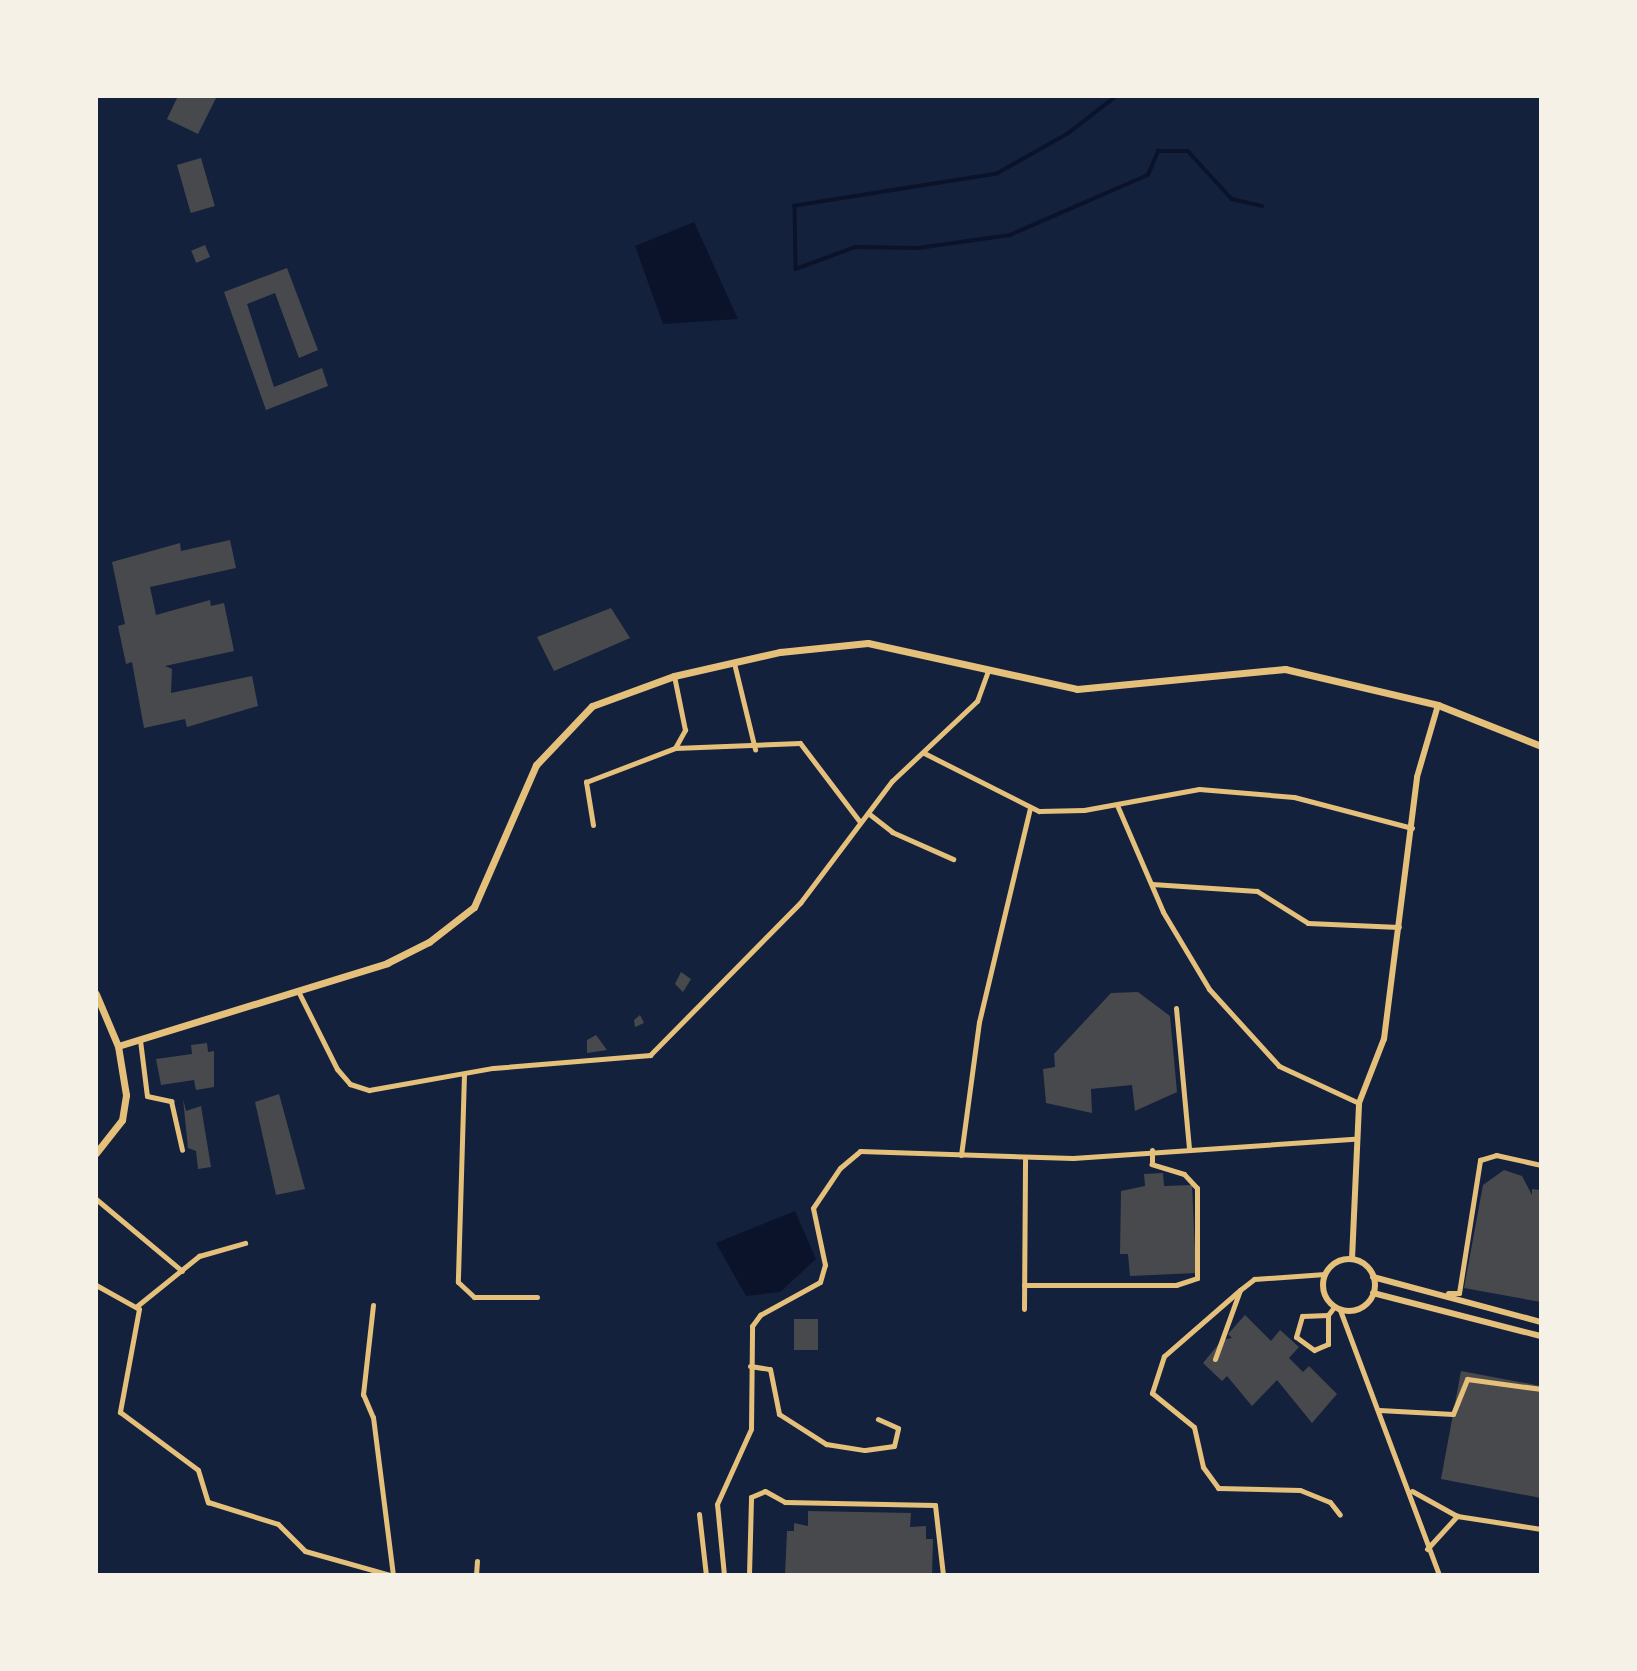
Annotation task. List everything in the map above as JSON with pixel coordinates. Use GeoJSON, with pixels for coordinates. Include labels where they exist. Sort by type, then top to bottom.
{"type":"FeatureCollection","features":[{"type":"Feature","properties":{"kind":"main road"},"geometry":{"type":"LineString","coordinates":[[118,1046],[387,962],[474,907],[513,810],[557,736],[592,706],[674,676],[734,663],[868,643],[1077,689],[1285,669],[1438,705],[1541,746]]}},
{"type":"Feature","properties":{"kind":"main road"},"geometry":{"type":"LineString","coordinates":[[96,995],[118,1046],[126,1095],[122,1120],[96,1153]]}},
{"type":"Feature","properties":{"kind":"street"},"geometry":{"type":"LineString","coordinates":[[734,663],[755,749]]}},
{"type":"Feature","properties":{"kind":"street"},"geometry":{"type":"LineString","coordinates":[[298,991],[331,1060],[357,1088],[650,1055],[800,903],[860,822],[977,701],[988,670]]}},
{"type":"Feature","properties":{"kind":"street"},"geometry":{"type":"LineString","coordinates":[[674,676],[685,730],[675,748]]}},
{"type":"Feature","properties":{"kind":"street"},"geometry":{"type":"LineString","coordinates":[[1352,1259],[1355,1237],[1354,1139],[1359,1103],[1384,1039],[1417,777],[1438,705]]}},
{"type":"Feature","properties":{"kind":"street"},"geometry":{"type":"LineString","coordinates":[[593,825],[586,782],[675,748],[755,749],[800,743],[860,822]]}},
{"type":"Feature","properties":{"kind":"street"},"geometry":{"type":"LineString","coordinates":[[924,753],[1030,808],[1118,805],[1199,789],[1247,792],[1325,803],[1412,828]]}},
{"type":"Feature","properties":{"kind":"street"},"geometry":{"type":"LineString","coordinates":[[1118,805],[1152,884],[1209,989],[1279,1066],[1359,1103]]}},
{"type":"Feature","properties":{"kind":"street"},"geometry":{"type":"LineString","coordinates":[[961,1155],[979,1022],[1030,808]]}},
{"type":"Feature","properties":{"kind":"street"},"geometry":{"type":"LineString","coordinates":[[868,813],[892,832],[953,859]]}},
{"type":"Feature","properties":{"kind":"street"},"geometry":{"type":"LineString","coordinates":[[1152,884],[1256,891],[1308,923],[1399,927]]}},
{"type":"Feature","properties":{"kind":"street"},"geometry":{"type":"LineString","coordinates":[[1176,1008],[1189,1147]]}},
{"type":"Feature","properties":{"kind":"street"},"geometry":{"type":"LineString","coordinates":[[141,1040],[147,1096],[171,1101],[182,1150]]}},
{"type":"Feature","properties":{"kind":"street"},"geometry":{"type":"LineString","coordinates":[[464,1074],[458,1282],[474,1297],[537,1297]]}},
{"type":"Feature","properties":{"kind":"street"},"geometry":{"type":"LineString","coordinates":[[724,1575],[717,1504],[751,1429],[752,1326],[760,1315],[820,1282],[825,1265],[813,1208],[840,1168],[860,1151],[877,1148],[1026,1159],[1354,1139]]}},
{"type":"Feature","properties":{"kind":"street"},"geometry":{"type":"LineString","coordinates":[[1024,1285],[1176,1285],[1198,1278],[1197,1188],[1184,1174],[1152,1164],[1152,1150]]}},
{"type":"Feature","properties":{"kind":"street"},"geometry":{"type":"LineString","coordinates":[[1448,1293],[1458,1293],[1480,1160],[1496,1156],[1541,1165]]}},
{"type":"Feature","properties":{"kind":"street"},"geometry":{"type":"LineString","coordinates":[[1024,1309],[1026,1159]]}},
{"type":"Feature","properties":{"kind":"street"},"geometry":{"type":"LineString","coordinates":[[96,1199],[182,1271]]}},
{"type":"Feature","properties":{"kind":"street"},"geometry":{"type":"LineString","coordinates":[[245,1242],[199,1256],[137,1306],[120,1412],[198,1470],[208,1502],[278,1524],[305,1551],[391,1575],[373,1417],[363,1394],[373,1305]]}},
{"type":"Feature","properties":{"kind":"street"},"geometry":{"type":"LineString","coordinates":[[1352,1259],[1333,1264],[1325,1274],[1324,1292],[1337,1308],[1412,1491],[1427,1549],[1439,1575]]}},
{"type":"Feature","properties":{"kind":"street"},"geometry":{"type":"LineString","coordinates":[[1352,1259],[1373,1277],[1448,1293],[1541,1322]]}},
{"type":"Feature","properties":{"kind":"street"},"geometry":{"type":"LineString","coordinates":[[1325,1274],[1292,1272],[1254,1279],[1164,1356],[1152,1393],[1194,1427],[1203,1467],[1218,1488],[1300,1490],[1330,1502],[1340,1515]]}},
{"type":"Feature","properties":{"kind":"street"},"geometry":{"type":"LineString","coordinates":[[1328,1315],[1328,1344],[1314,1350],[1296,1337],[1302,1316],[1328,1315],[1337,1308],[1364,1306],[1373,1293],[1373,1277]]}},
{"type":"Feature","properties":{"kind":"street"},"geometry":{"type":"LineString","coordinates":[[96,1285],[137,1306]]}},
{"type":"Feature","properties":{"kind":"street"},"geometry":{"type":"LineString","coordinates":[[1215,1359],[1240,1290]]}},
{"type":"Feature","properties":{"kind":"street"},"geometry":{"type":"LineString","coordinates":[[1373,1293],[1541,1336]]}},
{"type":"Feature","properties":{"kind":"street"},"geometry":{"type":"LineString","coordinates":[[750,1366],[770,1369],[779,1414],[825,1444],[865,1450],[894,1446],[898,1428],[878,1419]]}},
{"type":"Feature","properties":{"kind":"street"},"geometry":{"type":"LineString","coordinates":[[1379,1410],[1453,1414],[1467,1379],[1541,1389]]}},
{"type":"Feature","properties":{"kind":"street"},"geometry":{"type":"LineString","coordinates":[[1412,1491],[1457,1516],[1541,1529]]}},
{"type":"Feature","properties":{"kind":"street"},"geometry":{"type":"LineString","coordinates":[[749,1575],[751,1497],[765,1492],[785,1502],[935,1505],[943,1575]]}},
{"type":"Feature","properties":{"kind":"street"},"geometry":{"type":"LineString","coordinates":[[699,1514],[706,1575]]}},
{"type":"Feature","properties":{"kind":"street"},"geometry":{"type":"LineString","coordinates":[[1427,1549],[1457,1516]]}},
{"type":"Feature","properties":{"kind":"street"},"geometry":{"type":"LineString","coordinates":[[477,1561],[477,1575]]}},
{"type":"Feature","properties":{"kind":"water"},"geometry":{"type":"Polygon","coordinates":[[[694,222],[738,319],[663,324],[635,246],[694,222]]]}},
{"type":"Feature","properties":{"kind":"water"},"geometry":{"type":"Polygon","coordinates":[[[795,1211],[816,1259],[780,1292],[746,1296],[716,1243],[795,1211]]]}},
{"type":"Feature","properties":{"kind":"building"},"geometry":{"type":"Polygon","coordinates":[[[178,96],[216,98],[198,134],[167,119],[178,96]]]}},
{"type":"Feature","properties":{"kind":"building"},"geometry":{"type":"Polygon","coordinates":[[[201,158],[215,206],[191,213],[177,165],[201,158]]]}},
{"type":"Feature","properties":{"kind":"building"},"geometry":{"type":"Polygon","coordinates":[[[205,245],[210,257],[196,263],[191,251],[205,245]]]}},
{"type":"Feature","properties":{"kind":"building"},"geometry":{"type":"Polygon","coordinates":[[[287,268],[318,350],[299,358],[275,293],[247,304],[274,387],[322,368],[328,386],[266,410],[224,292],[287,268]]]}},
{"type":"Feature","properties":{"kind":"building"},"geometry":{"type":"Polygon","coordinates":[[[230,540],[236,568],[150,587],[156,615],[210,600],[211,606],[224,603],[234,651],[165,666],[172,669],[171,693],[252,676],[258,706],[187,727],[185,719],[144,728],[132,662],[126,664],[118,626],[125,624],[112,562],[180,543],[181,551],[230,540]]]}},
{"type":"Feature","properties":{"kind":"building"},"geometry":{"type":"Polygon","coordinates":[[[611,608],[630,638],[554,671],[537,637],[611,608]]]}},
{"type":"Feature","properties":{"kind":"building"},"geometry":{"type":"Polygon","coordinates":[[[681,972],[691,979],[683,992],[675,984],[681,972]]]}},
{"type":"Feature","properties":{"kind":"building"},"geometry":{"type":"Polygon","coordinates":[[[1138,992],[1170,1016],[1177,1092],[1135,1111],[1132,1085],[1091,1089],[1092,1113],[1046,1103],[1043,1069],[1055,1067],[1054,1054],[1111,993],[1138,992]]]}},
{"type":"Feature","properties":{"kind":"building"},"geometry":{"type":"Polygon","coordinates":[[[640,1015],[644,1023],[635,1027],[634,1020],[640,1015]]]}},
{"type":"Feature","properties":{"kind":"building"},"geometry":{"type":"Polygon","coordinates":[[[596,1035],[607,1050],[587,1053],[587,1040],[596,1035]]]}},
{"type":"Feature","properties":{"kind":"building"},"geometry":{"type":"Polygon","coordinates":[[[207,1043],[208,1052],[214,1051],[214,1087],[196,1090],[194,1080],[161,1085],[156,1059],[192,1054],[191,1045],[207,1043]]]}},
{"type":"Feature","properties":{"kind":"building"},"geometry":{"type":"Polygon","coordinates":[[[279,1094],[305,1189],[276,1195],[255,1102],[279,1094]]]}},
{"type":"Feature","properties":{"kind":"building"},"geometry":{"type":"Polygon","coordinates":[[[183,1099],[186,1111],[201,1106],[211,1167],[198,1169],[196,1151],[188,1148],[183,1099]]]}},
{"type":"Feature","properties":{"kind":"building"},"geometry":{"type":"Polygon","coordinates":[[[1504,1170],[1522,1176],[1532,1195],[1532,1189],[1541,1190],[1541,1302],[1464,1288],[1483,1185],[1504,1170]]]}},
{"type":"Feature","properties":{"kind":"building"},"geometry":{"type":"Polygon","coordinates":[[[1163,1173],[1164,1186],[1192,1185],[1196,1273],[1130,1276],[1128,1254],[1120,1254],[1121,1191],[1145,1186],[1144,1174],[1163,1173]]]}},
{"type":"Feature","properties":{"kind":"building"},"geometry":{"type":"Polygon","coordinates":[[[1245,1315],[1271,1341],[1280,1330],[1299,1347],[1289,1358],[1303,1372],[1309,1366],[1337,1394],[1312,1423],[1277,1380],[1252,1406],[1227,1376],[1222,1381],[1203,1363],[1222,1340],[1232,1338],[1228,1334],[1245,1315]]]}},
{"type":"Feature","properties":{"kind":"building"},"geometry":{"type":"Polygon","coordinates":[[[794,1319],[818,1319],[818,1350],[794,1350],[794,1319]]]}},
{"type":"Feature","properties":{"kind":"building"},"geometry":{"type":"Polygon","coordinates":[[[1461,1371],[1541,1386],[1541,1498],[1441,1479],[1461,1371]]]}},
{"type":"Feature","properties":{"kind":"building"},"geometry":{"type":"Polygon","coordinates":[[[808,1511],[911,1513],[910,1527],[926,1526],[926,1539],[933,1539],[932,1575],[785,1575],[787,1531],[794,1531],[794,1523],[808,1526],[808,1511]]]}},
{"type":"Feature","properties":{"kind":"waterway"},"geometry":{"type":"LineString","coordinates":[[1117,96],[1068,134],[997,174],[795,206],[796,269],[855,247],[918,248],[1010,235],[1148,175],[1158,151],[1188,151],[1232,199],[1262,206]]}}]}
